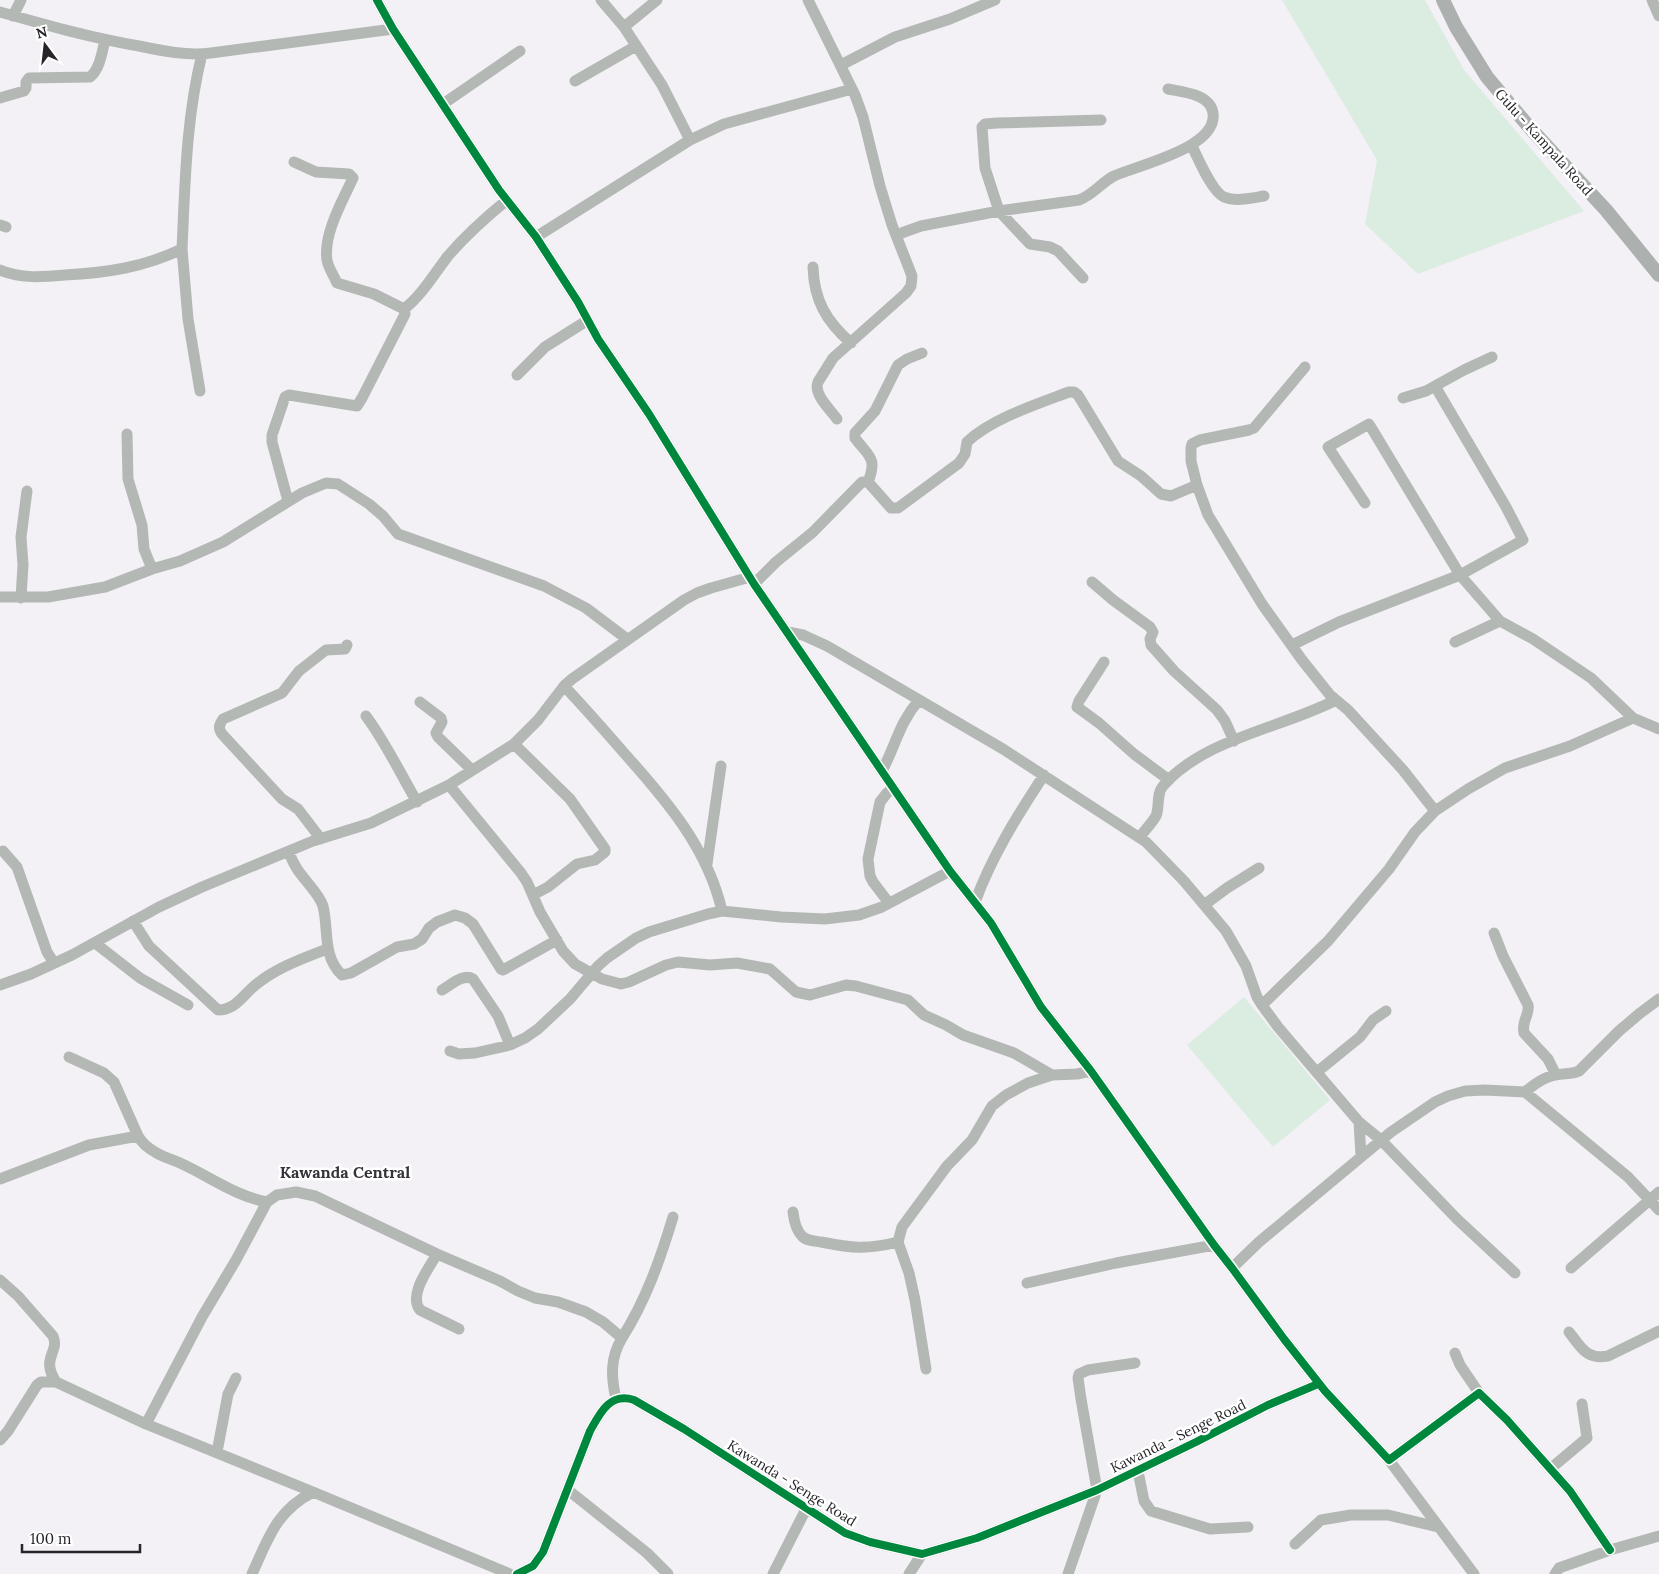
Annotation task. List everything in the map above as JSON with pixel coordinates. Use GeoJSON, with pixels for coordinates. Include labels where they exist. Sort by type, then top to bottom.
{"type":"FeatureCollection","features":[{"type":"Feature","properties":{"kind":"main road","name":"Gulu - Kampala Road"},"geometry":{"type":"LineString","coordinates":[[1443,0],[1459,34],[1487,78],[1530,128],[1606,210],[1659,274]]}},
{"type":"Feature","properties":{"kind":"street"},"geometry":{"type":"LineString","coordinates":[[13,16],[21,0]]}},
{"type":"Feature","properties":{"kind":"street"},"geometry":{"type":"LineString","coordinates":[[377,0],[393,29],[507,200],[536,237],[578,302],[609,356],[670,446],[752,580],[950,871],[991,923],[1041,1007],[1091,1071],[1214,1245],[1318,1384],[1389,1460],[1474,1574]]}},
{"type":"Feature","properties":{"kind":"street"},"geometry":{"type":"LineString","coordinates":[[601,0],[624,27],[662,85],[690,140]]}},
{"type":"Feature","properties":{"kind":"street"},"geometry":{"type":"LineString","coordinates":[[624,27],[657,0]]}},
{"type":"Feature","properties":{"kind":"street"},"geometry":{"type":"LineString","coordinates":[[808,0],[841,65],[863,117],[880,186],[896,235],[911,272],[911,286],[906,293],[833,358],[816,385],[817,391],[837,418]]}},
{"type":"Feature","properties":{"kind":"street"},"geometry":{"type":"LineString","coordinates":[[841,65],[896,37],[950,19],[995,0]]}},
{"type":"Feature","properties":{"kind":"street"},"geometry":{"type":"LineString","coordinates":[[1652,0],[1659,16]]}},
{"type":"Feature","properties":{"kind":"street"},"geometry":{"type":"LineString","coordinates":[[0,12],[105,40],[184,54],[202,54],[393,29]]}},
{"type":"Feature","properties":{"kind":"street"},"geometry":{"type":"LineString","coordinates":[[0,98],[24,91],[29,78],[90,77],[94,74],[98,65],[105,40]]}},
{"type":"Feature","properties":{"kind":"street"},"geometry":{"type":"LineString","coordinates":[[575,81],[636,46]]}},
{"type":"Feature","properties":{"kind":"street"},"geometry":{"type":"LineString","coordinates":[[443,104],[520,51]]}},
{"type":"Feature","properties":{"kind":"street"},"geometry":{"type":"LineString","coordinates":[[200,391],[188,319],[182,249],[187,148],[195,87],[202,54]]}},
{"type":"Feature","properties":{"kind":"street"},"geometry":{"type":"LineString","coordinates":[[536,237],[690,140],[724,124],[852,89]]}},
{"type":"Feature","properties":{"kind":"street"},"geometry":{"type":"LineString","coordinates":[[896,235],[922,226],[998,211],[1079,200],[1114,176],[1192,146],[1210,127],[1212,112],[1208,104],[1198,96],[1168,89]]}},
{"type":"Feature","properties":{"kind":"street"},"geometry":{"type":"LineString","coordinates":[[1083,278],[1064,255],[1050,247],[1030,244],[998,211],[985,168],[982,132],[984,124],[1101,120]]}},
{"type":"Feature","properties":{"kind":"street"},"geometry":{"type":"LineString","coordinates":[[1192,146],[1220,194],[1229,198],[1248,199],[1264,196]]}},
{"type":"Feature","properties":{"kind":"street"},"geometry":{"type":"LineString","coordinates":[[294,162],[316,172],[349,174],[353,178],[335,215],[327,250],[327,262],[337,283],[374,294],[404,309]]}},
{"type":"Feature","properties":{"kind":"street"},"geometry":{"type":"LineString","coordinates":[[404,309],[414,302],[448,256],[469,232],[507,200]]}},
{"type":"Feature","properties":{"kind":"street"},"geometry":{"type":"LineString","coordinates":[[0,270],[21,276],[40,277],[103,273],[152,262],[182,249]]}},
{"type":"Feature","properties":{"kind":"street"},"geometry":{"type":"LineString","coordinates":[[813,267],[815,290],[828,318],[833,327],[850,343]]}},
{"type":"Feature","properties":{"kind":"street"},"geometry":{"type":"LineString","coordinates":[[288,501],[272,442],[285,397],[290,395],[357,406],[405,314],[404,309]]}},
{"type":"Feature","properties":{"kind":"street"},"geometry":{"type":"LineString","coordinates":[[516,374],[545,347],[588,320]]}},
{"type":"Feature","properties":{"kind":"street"},"geometry":{"type":"LineString","coordinates":[[868,482],[872,473],[873,463],[855,438],[855,433],[875,411],[898,365],[922,353]]}},
{"type":"Feature","properties":{"kind":"street"},"geometry":{"type":"LineString","coordinates":[[1403,398],[1435,386],[1492,357]]}},
{"type":"Feature","properties":{"kind":"street"},"geometry":{"type":"LineString","coordinates":[[1305,367],[1254,428],[1200,440],[1192,444],[1190,448],[1191,461],[1201,500],[1217,531],[1242,568],[1262,604],[1326,691],[1348,710],[1398,764],[1435,811]]}},
{"type":"Feature","properties":{"kind":"street"},"geometry":{"type":"LineString","coordinates":[[1292,645],[1339,622],[1460,575],[1522,540],[1506,507],[1435,386]]}},
{"type":"Feature","properties":{"kind":"street"},"geometry":{"type":"LineString","coordinates":[[0,985],[31,974],[54,963],[95,943],[133,920],[202,887],[289,851],[371,823],[449,784],[514,744],[538,720],[564,686],[586,667],[670,609],[697,593],[752,580],[813,532],[862,482],[868,482],[891,508],[898,508],[959,463],[965,454],[967,442],[985,428],[1001,419],[1072,392],[1078,396],[1118,461],[1141,476],[1161,494],[1171,496],[1197,486]]}},
{"type":"Feature","properties":{"kind":"street"},"geometry":{"type":"LineString","coordinates":[[1365,503],[1328,447],[1369,424],[1460,575],[1500,621],[1533,639],[1591,678],[1633,718],[1659,729]]}},
{"type":"Feature","properties":{"kind":"street"},"geometry":{"type":"LineString","coordinates":[[127,434],[128,479],[142,525],[144,549],[152,569]]}},
{"type":"Feature","properties":{"kind":"street"},"geometry":{"type":"LineString","coordinates":[[0,597],[21,598],[66,594],[105,587],[152,569],[180,561],[223,542],[288,501],[314,487],[326,483],[338,484],[369,504],[383,516],[398,534],[544,586],[586,608],[627,639]]}},
{"type":"Feature","properties":{"kind":"street"},"geometry":{"type":"LineString","coordinates":[[21,598],[23,565],[21,537],[27,491]]}},
{"type":"Feature","properties":{"kind":"street"},"geometry":{"type":"LineString","coordinates":[[1092,582],[1150,627],[1153,632],[1150,639],[1151,645],[1174,671],[1217,710],[1225,721],[1234,741]]}},
{"type":"Feature","properties":{"kind":"street"},"geometry":{"type":"LineString","coordinates":[[1455,642],[1500,621]]}},
{"type":"Feature","properties":{"kind":"street"},"geometry":{"type":"LineString","coordinates":[[788,632],[803,635],[827,646],[1003,749],[1140,837],[1159,854],[1232,940],[1246,966],[1257,997],[1262,1005],[1278,1027],[1359,1122],[1381,1140],[1456,1219],[1515,1273]]}},
{"type":"Feature","properties":{"kind":"street"},"geometry":{"type":"LineString","coordinates":[[321,839],[298,809],[282,798],[222,734],[219,728],[224,719],[282,693],[299,671],[326,650],[341,650],[345,649],[347,645]]}},
{"type":"Feature","properties":{"kind":"street"},"geometry":{"type":"LineString","coordinates":[[1104,662],[1077,707],[1099,723],[1134,754],[1170,780]]}},
{"type":"Feature","properties":{"kind":"street"},"geometry":{"type":"LineString","coordinates":[[564,686],[658,791],[693,840],[718,892],[722,912]]}},
{"type":"Feature","properties":{"kind":"street"},"geometry":{"type":"LineString","coordinates":[[882,771],[906,716],[919,700]]}},
{"type":"Feature","properties":{"kind":"street"},"geometry":{"type":"LineString","coordinates":[[1140,837],[1155,817],[1160,791],[1170,780],[1198,757],[1234,741],[1314,712],[1336,700]]}},
{"type":"Feature","properties":{"kind":"street"},"geometry":{"type":"LineString","coordinates":[[420,702],[441,718],[442,722],[436,733],[438,737],[472,770]]}},
{"type":"Feature","properties":{"kind":"street"},"geometry":{"type":"LineString","coordinates":[[366,716],[379,733],[387,752],[416,802]]}},
{"type":"Feature","properties":{"kind":"street"},"geometry":{"type":"LineString","coordinates":[[1262,1005],[1328,941],[1389,869],[1415,832],[1435,811],[1504,768],[1570,746],[1633,718]]}},
{"type":"Feature","properties":{"kind":"street"},"geometry":{"type":"LineString","coordinates":[[514,744],[570,799],[605,849],[605,852],[595,860],[577,864],[548,887],[533,895]]}},
{"type":"Feature","properties":{"kind":"street"},"geometry":{"type":"LineString","coordinates":[[706,864],[721,766]]}},
{"type":"Feature","properties":{"kind":"street"},"geometry":{"type":"LineString","coordinates":[[975,902],[982,882],[1000,846],[1044,775]]}},
{"type":"Feature","properties":{"kind":"street"},"geometry":{"type":"LineString","coordinates":[[449,784],[527,882],[563,951],[575,964],[602,980],[622,984],[666,965],[678,962],[710,965],[737,962],[770,969],[796,992],[810,995],[846,985],[856,986],[908,1000],[924,1015],[963,1035],[1008,1050],[1052,1075]]}},
{"type":"Feature","properties":{"kind":"street"},"geometry":{"type":"LineString","coordinates":[[889,903],[870,876],[868,859],[880,802],[893,788]]}},
{"type":"Feature","properties":{"kind":"street"},"geometry":{"type":"LineString","coordinates":[[3,851],[17,868],[47,952],[54,963]]}},
{"type":"Feature","properties":{"kind":"street"},"geometry":{"type":"LineString","coordinates":[[289,851],[292,862],[299,873],[321,901],[325,917],[327,949],[331,960],[340,973],[347,975],[397,947],[414,944],[422,939],[429,928],[437,922],[455,915],[465,918],[473,924],[503,970],[557,940]]}},
{"type":"Feature","properties":{"kind":"street"},"geometry":{"type":"LineString","coordinates":[[1204,905],[1259,868]]}},
{"type":"Feature","properties":{"kind":"street"},"geometry":{"type":"LineString","coordinates":[[450,1051],[458,1054],[475,1053],[510,1045],[525,1038],[570,999],[607,958],[636,938],[649,932],[708,914],[722,912],[825,919],[859,915],[889,903],[950,871]]}},
{"type":"Feature","properties":{"kind":"street"},"geometry":{"type":"LineString","coordinates":[[133,920],[149,946],[218,1010],[226,1010],[234,1006],[252,988],[269,975],[327,949]]}},
{"type":"Feature","properties":{"kind":"street"},"geometry":{"type":"LineString","coordinates":[[1494,933],[1503,956],[1528,1005],[1528,1013],[1523,1021],[1524,1033],[1548,1058],[1556,1075]]}},
{"type":"Feature","properties":{"kind":"street"},"geometry":{"type":"LineString","coordinates":[[95,943],[140,978],[188,1005]]}},
{"type":"Feature","properties":{"kind":"street"},"geometry":{"type":"LineString","coordinates":[[442,990],[464,977],[472,979],[498,1016],[510,1045]]}},
{"type":"Feature","properties":{"kind":"street"},"geometry":{"type":"LineString","coordinates":[[1525,1092],[1538,1081],[1556,1075],[1579,1071],[1619,1031],[1659,999]]}},
{"type":"Feature","properties":{"kind":"street"},"geometry":{"type":"LineString","coordinates":[[1317,1072],[1360,1037],[1373,1020],[1386,1012]]}},
{"type":"Feature","properties":{"kind":"street"},"geometry":{"type":"LineString","coordinates":[[69,1057],[104,1073],[114,1082],[138,1136],[143,1143],[156,1153],[208,1176],[237,1193],[267,1202]]}},
{"type":"Feature","properties":{"kind":"street"},"geometry":{"type":"LineString","coordinates":[[926,1369],[913,1291],[898,1242],[902,1227],[947,1166],[972,1140],[992,1106],[1013,1090],[1028,1083],[1052,1075],[1077,1074],[1091,1071]]}},
{"type":"Feature","properties":{"kind":"street"},"geometry":{"type":"LineString","coordinates":[[1232,1268],[1259,1242],[1381,1140],[1435,1102],[1465,1091],[1525,1092],[1628,1177],[1654,1196],[1659,1210]]}},
{"type":"Feature","properties":{"kind":"street"},"geometry":{"type":"LineString","coordinates":[[1359,1122],[1361,1156]]}},
{"type":"Feature","properties":{"kind":"street"},"geometry":{"type":"LineString","coordinates":[[0,1179],[89,1145],[138,1136]]}},
{"type":"Feature","properties":{"kind":"street"},"geometry":{"type":"LineString","coordinates":[[146,1424],[202,1317],[236,1260],[267,1202],[277,1195],[296,1192],[316,1196],[437,1254],[527,1294],[586,1312],[604,1322],[622,1338]]}},
{"type":"Feature","properties":{"kind":"street"},"geometry":{"type":"LineString","coordinates":[[1571,1268],[1654,1196]]}},
{"type":"Feature","properties":{"kind":"street"},"geometry":{"type":"LineString","coordinates":[[793,1212],[796,1226],[803,1238],[810,1240],[866,1249],[898,1242]]}},
{"type":"Feature","properties":{"kind":"street"},"geometry":{"type":"LineString","coordinates":[[517,1574],[533,1566],[538,1561],[590,1431],[600,1413],[616,1399],[611,1372],[618,1345],[642,1302],[658,1263],[673,1217]]}},
{"type":"Feature","properties":{"kind":"street"},"geometry":{"type":"LineString","coordinates":[[1027,1283],[1116,1263],[1214,1245]]}},
{"type":"Feature","properties":{"kind":"street"},"geometry":{"type":"LineString","coordinates":[[437,1254],[417,1291],[417,1306],[420,1310],[459,1329]]}},
{"type":"Feature","properties":{"kind":"street"},"geometry":{"type":"LineString","coordinates":[[0,1280],[18,1296],[55,1341],[48,1365],[56,1382]]}},
{"type":"Feature","properties":{"kind":"street"},"geometry":{"type":"LineString","coordinates":[[1569,1332],[1585,1352],[1601,1357],[1608,1356],[1659,1331]]}},
{"type":"Feature","properties":{"kind":"street"},"geometry":{"type":"LineString","coordinates":[[1455,1353],[1479,1393],[1507,1420],[1570,1491],[1610,1550]]}},
{"type":"Feature","properties":{"kind":"street"},"geometry":{"type":"LineString","coordinates":[[1068,1574],[1097,1490],[1078,1378],[1079,1374],[1088,1370],[1135,1363]]}},
{"type":"Feature","properties":{"kind":"street"},"geometry":{"type":"LineString","coordinates":[[217,1452],[228,1394],[236,1378]]}},
{"type":"Feature","properties":{"kind":"street"},"geometry":{"type":"LineString","coordinates":[[0,1440],[8,1431],[37,1385],[41,1382],[56,1382],[146,1424],[510,1574]]}},
{"type":"Feature","properties":{"kind":"street","name":"Kawanda - Senge Road"},"geometry":{"type":"LineString","coordinates":[[616,1399],[626,1397],[634,1400],[684,1429],[845,1533],[870,1542],[922,1554],[977,1538],[1097,1490],[1268,1405],[1318,1384]]}},
{"type":"Feature","properties":{"kind":"street"},"geometry":{"type":"LineString","coordinates":[[1389,1460],[1479,1393]]}},
{"type":"Feature","properties":{"kind":"street"},"geometry":{"type":"LineString","coordinates":[[1550,1469],[1587,1438],[1582,1404]]}},
{"type":"Feature","properties":{"kind":"street"},"geometry":{"type":"LineString","coordinates":[[1138,1471],[1144,1501],[1151,1511],[1210,1529],[1248,1527]]}},
{"type":"Feature","properties":{"kind":"street"},"geometry":{"type":"LineString","coordinates":[[568,1490],[647,1553],[668,1574]]}},
{"type":"Feature","properties":{"kind":"street"},"geometry":{"type":"LineString","coordinates":[[252,1574],[274,1528],[286,1510],[299,1499],[313,1492]]}},
{"type":"Feature","properties":{"kind":"street"},"geometry":{"type":"LineString","coordinates":[[773,1574],[806,1509]]}},
{"type":"Feature","properties":{"kind":"street"},"geometry":{"type":"LineString","coordinates":[[1295,1544],[1321,1520],[1351,1515],[1388,1515],[1438,1527]]}},
{"type":"Feature","properties":{"kind":"street"},"geometry":{"type":"LineString","coordinates":[[1555,1574],[1559,1568],[1610,1550],[1659,1536]]}},
{"type":"Feature","properties":{"kind":"street"},"geometry":{"type":"LineString","coordinates":[[909,1574],[922,1554]]}},
{"type":"Feature","properties":{"kind":"green space"},"geometry":{"type":"Polygon","coordinates":[[[1282,0],[1425,0],[1464,70],[1584,211],[1418,274],[1365,224],[1377,160],[1282,0]]]}},
{"type":"Feature","properties":{"kind":"green space"},"geometry":{"type":"Polygon","coordinates":[[[1244,997],[1330,1100],[1273,1147],[1187,1045],[1244,997]]]}},
{"type":"Feature","properties":{"kind":"cycle path"},"geometry":{"type":"LineString","coordinates":[[377,0],[393,29],[499,190],[536,237],[578,302],[598,339],[649,414],[754,584],[950,871],[991,923],[1041,1007],[1091,1071],[1214,1245],[1325,1391],[1389,1460],[1479,1393],[1507,1420],[1570,1491],[1610,1550]]}},
{"type":"Feature","properties":{"kind":"cycle path"},"geometry":{"type":"LineString","coordinates":[[517,1574],[533,1566],[543,1552],[590,1431],[602,1411],[618,1399],[634,1400],[684,1429],[845,1533],[870,1542],[922,1554],[977,1538],[1097,1490],[1268,1405],[1318,1384]]}},
{"type":"Feature","properties":{"kind":"district","name":"Kawanda Central"},"geometry":{"type":"Point","coordinates":[345,1172]}}]}
